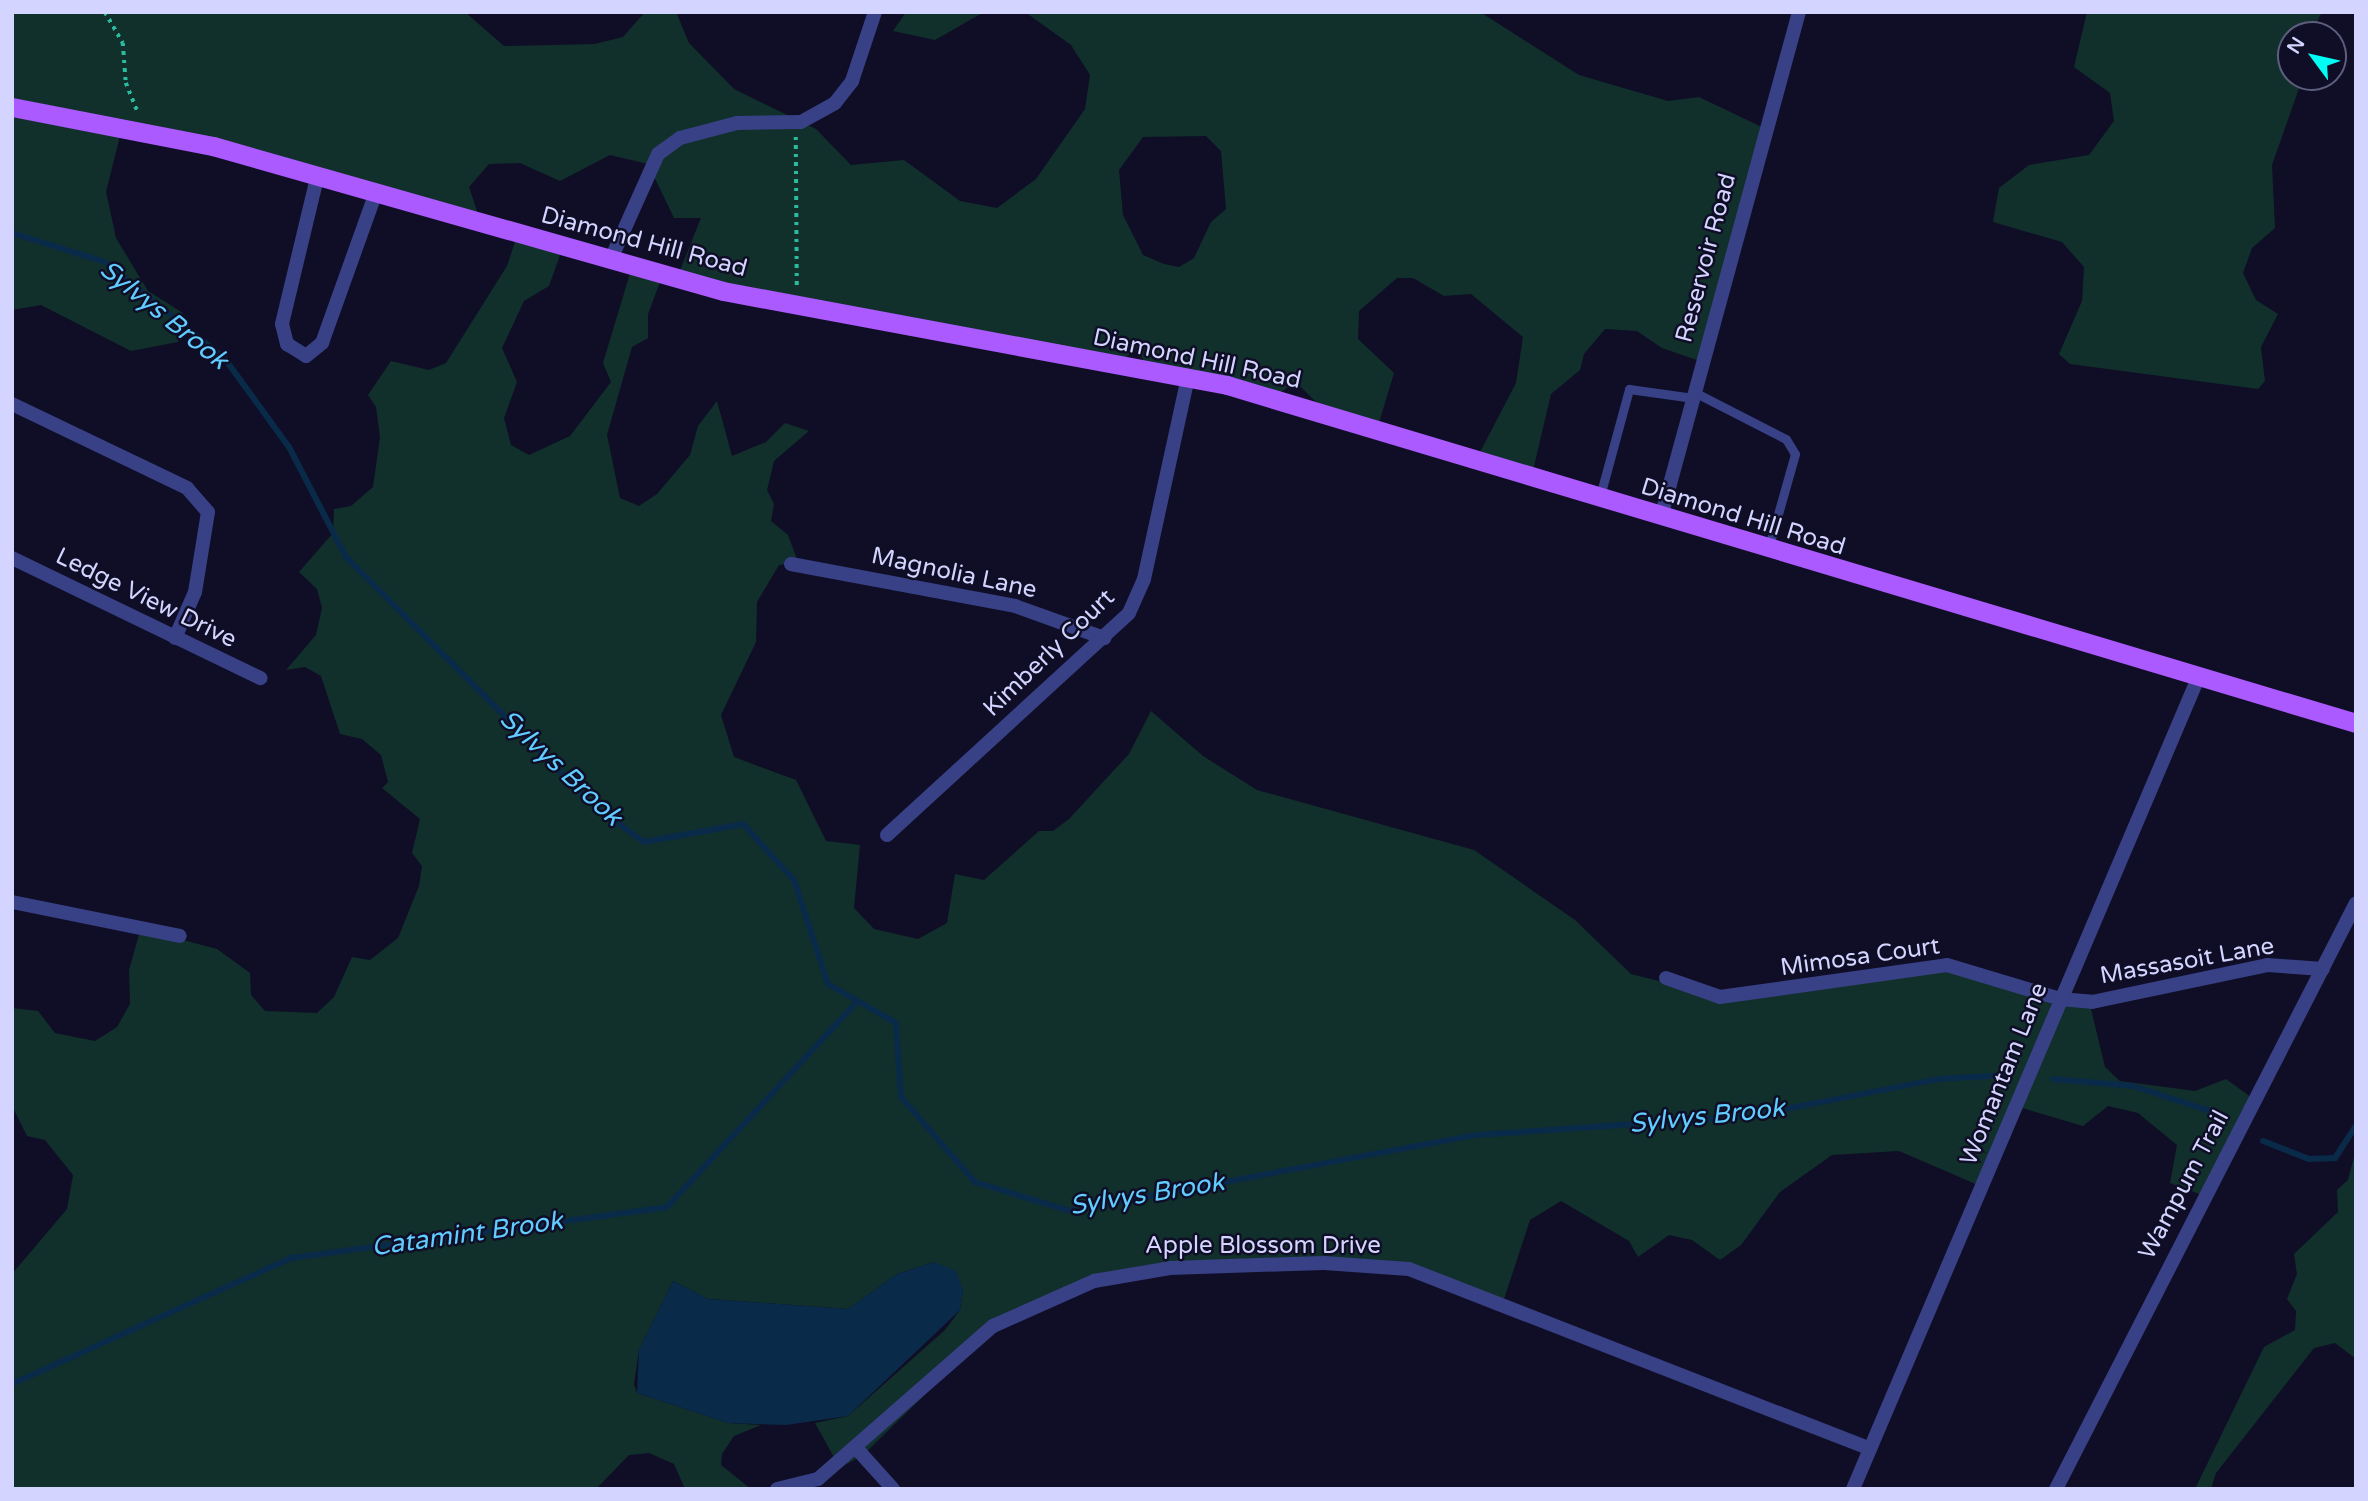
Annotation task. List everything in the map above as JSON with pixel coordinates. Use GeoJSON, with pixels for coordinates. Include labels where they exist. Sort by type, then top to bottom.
{"type":"FeatureCollection","features":[{"type":"Feature","properties":{"kind":"main road","name":"Diamond Hill Road"},"geometry":{"type":"LineString","coordinates":[[12,107],[145,130],[611,259],[797,306],[1188,377],[1312,408],[1767,551],[2356,723]]}},
{"type":"Feature","properties":{"kind":"street"},"geometry":{"type":"LineString","coordinates":[[611,259],[658,154],[680,138],[737,123],[801,122],[835,103],[852,81],[875,12]]}},
{"type":"Feature","properties":{"kind":"street","name":"Reservoir Road"},"geometry":{"type":"LineString","coordinates":[[1661,517],[1797,12]]}},
{"type":"Feature","properties":{"kind":"street"},"geometry":{"type":"LineString","coordinates":[[317,178],[282,324],[287,344],[306,356],[322,343],[376,192]]}},
{"type":"Feature","properties":{"kind":"street","name":"Kimberly Court"},"geometry":{"type":"LineString","coordinates":[[887,835],[1129,613],[1144,579],[1188,377]]}},
{"type":"Feature","properties":{"kind":"street"},"geometry":{"type":"LineString","coordinates":[[12,404],[187,488],[208,512],[195,593],[175,638]]}},
{"type":"Feature","properties":{"kind":"street","name":"Ledge View Drive"},"geometry":{"type":"LineString","coordinates":[[12,558],[260,678]]}},
{"type":"Feature","properties":{"kind":"street","name":"Magnolia Lane"},"geometry":{"type":"LineString","coordinates":[[792,564],[1015,606],[1104,638]]}},
{"type":"Feature","properties":{"kind":"street","name":"Womantam Lane"},"geometry":{"type":"LineString","coordinates":[[1853,1489],[2199,676]]}},
{"type":"Feature","properties":{"kind":"street"},"geometry":{"type":"LineString","coordinates":[[12,902],[180,936]]}},
{"type":"Feature","properties":{"kind":"street","name":"Wampum Trail"},"geometry":{"type":"LineString","coordinates":[[2056,1489],[2356,903]]}},
{"type":"Feature","properties":{"kind":"street","name":"Mimosa Court"},"geometry":{"type":"LineString","coordinates":[[1666,978],[1720,997],[1947,965],[2060,999]]}},
{"type":"Feature","properties":{"kind":"street","name":"Massasoit Lane"},"geometry":{"type":"LineString","coordinates":[[2060,999],[2091,1002],[2267,965],[2323,969]]}},
{"type":"Feature","properties":{"kind":"street","name":"Apple Blossom Drive"},"geometry":{"type":"LineString","coordinates":[[777,1489],[818,1479],[857,1449],[993,1326],[1057,1293],[1132,1270],[1324,1264],[1409,1269],[1870,1449]]}},
{"type":"Feature","properties":{"kind":"street"},"geometry":{"type":"LineString","coordinates":[[857,1449],[893,1489]]}},
{"type":"Feature","properties":{"kind":"lane"},"geometry":{"type":"LineString","coordinates":[[1599,498],[1629,389],[1694,395],[1786,439],[1795,454],[1767,551]]}},
{"type":"Feature","properties":{"kind":"path"},"geometry":{"type":"LineString","coordinates":[[105,12],[123,43],[126,83],[145,130]]}},
{"type":"Feature","properties":{"kind":"path"},"geometry":{"type":"LineString","coordinates":[[797,306],[795,140],[801,122]]}},
{"type":"Feature","properties":{"kind":"green space"},"geometry":{"type":"Polygon","coordinates":[[[12,12],[465,12],[504,46],[595,44],[623,37],[645,12],[676,12],[689,43],[734,89],[816,129],[851,165],[904,160],[960,201],[997,208],[1036,179],[1085,109],[1090,75],[1071,45],[1025,12],[1480,12],[1579,75],[1668,101],[1699,97],[1768,130],[1703,362],[1662,348],[1637,331],[1605,329],[1584,354],[1580,370],[1551,394],[1532,475],[1478,456],[1516,383],[1523,337],[1471,294],[1444,296],[1413,278],[1397,278],[1359,311],[1358,339],[1394,373],[1378,426],[1327,413],[1296,382],[1273,397],[1149,370],[1137,349],[1117,364],[677,278],[701,218],[674,218],[648,164],[610,155],[560,181],[520,163],[489,164],[469,187],[481,223],[122,128],[106,192],[116,238],[148,291],[183,313],[178,342],[131,351],[41,305],[12,310],[12,12]],[[1206,136],[1143,137],[1119,170],[1123,215],[1143,255],[1179,267],[1194,258],[1211,222],[1226,209],[1221,151],[1206,136]]]}},
{"type":"Feature","properties":{"kind":"green space"},"geometry":{"type":"Polygon","coordinates":[[[906,12],[984,12],[935,40],[893,31],[906,12]]]}},
{"type":"Feature","properties":{"kind":"green space"},"geometry":{"type":"Polygon","coordinates":[[[2087,12],[2322,12],[2317,21],[2277,21],[2277,91],[2298,91],[2272,165],[2275,228],[2252,248],[2243,273],[2256,300],[2278,314],[2261,347],[2265,381],[2258,389],[2070,364],[2059,354],[2082,301],[2084,267],[2062,242],[1993,222],[1999,188],[2029,165],[2089,155],[2114,121],[2110,93],[2074,67],[2087,12]]]}},
{"type":"Feature","properties":{"kind":"green space"},"geometry":{"type":"Polygon","coordinates":[[[518,233],[560,255],[549,286],[524,301],[502,348],[517,382],[504,418],[511,445],[529,455],[570,436],[611,382],[603,363],[631,270],[663,274],[648,314],[648,338],[632,347],[607,435],[620,498],[639,506],[657,494],[690,455],[698,426],[717,401],[732,456],[766,442],[785,423],[809,431],[774,461],[767,490],[774,504],[771,521],[788,535],[798,562],[779,565],[757,602],[756,642],[721,715],[734,757],[796,780],[826,841],[860,845],[854,908],[874,929],[918,939],[947,923],[955,874],[984,880],[1039,831],[1053,831],[1069,819],[1129,754],[1151,711],[1203,756],[1257,790],[1474,850],[1575,920],[1631,974],[1719,996],[1951,970],[2007,981],[2053,1005],[2090,1005],[2105,1067],[2120,1081],[2195,1091],[2226,1079],[2259,1103],[2210,1198],[2170,1183],[2177,1145],[2138,1113],[2108,1106],[2083,1126],[2022,1108],[1985,1188],[1899,1151],[1832,1155],[1780,1192],[1741,1245],[1720,1260],[1692,1240],[1669,1235],[1638,1257],[1629,1241],[1561,1201],[1530,1220],[1504,1299],[1406,1267],[1322,1261],[1115,1278],[1030,1306],[980,1341],[863,1455],[840,1468],[815,1423],[848,1416],[945,1330],[960,1310],[963,1290],[934,1262],[897,1274],[848,1309],[708,1299],[673,1281],[639,1350],[634,1384],[637,1393],[728,1423],[761,1425],[734,1436],[722,1454],[721,1465],[751,1489],[685,1489],[674,1464],[649,1453],[629,1455],[596,1489],[12,1489],[12,1274],[67,1209],[73,1175],[45,1140],[27,1136],[12,1106],[12,1008],[38,1011],[55,1033],[95,1041],[117,1027],[130,1004],[129,970],[140,931],[149,931],[217,949],[250,973],[251,995],[265,1011],[317,1013],[334,997],[352,957],[370,960],[398,938],[419,886],[422,866],[412,853],[420,819],[382,788],[388,782],[381,755],[362,739],[340,734],[321,676],[305,667],[286,670],[316,635],[322,608],[317,589],[299,572],[333,533],[334,509],[351,506],[373,487],[380,437],[376,407],[368,395],[391,361],[429,370],[446,363],[507,266],[518,233]]]}},
{"type":"Feature","properties":{"kind":"green space"},"geometry":{"type":"Polygon","coordinates":[[[2356,1149],[2356,1359],[2335,1343],[2314,1348],[2216,1473],[2211,1489],[2195,1489],[2264,1347],[2295,1330],[2296,1311],[2287,1299],[2297,1274],[2294,1254],[2338,1212],[2337,1190],[2348,1180],[2356,1149]]]}},
{"type":"Feature","properties":{"kind":"water"},"geometry":{"type":"Polygon","coordinates":[[[934,1262],[956,1271],[963,1290],[960,1310],[848,1416],[786,1425],[728,1423],[637,1393],[639,1350],[673,1281],[708,1299],[848,1309],[897,1274],[934,1262]]]}},
{"type":"Feature","properties":{"kind":"waterway","name":"Sylvys Brook"},"geometry":{"type":"LineString","coordinates":[[12,233],[105,262],[225,359],[289,447],[346,557],[595,807],[644,842],[743,824],[794,880],[828,984],[896,1023],[901,1097],[975,1182],[1070,1211],[1478,1135],[1750,1116],[1939,1079],[2007,1075]]}},
{"type":"Feature","properties":{"kind":"waterway","name":"Catamint Brook"},"geometry":{"type":"LineString","coordinates":[[12,1384],[291,1258],[667,1207],[858,1001]]}},
{"type":"Feature","properties":{"kind":"waterway","name":"Sylvys Brook"},"geometry":{"type":"LineString","coordinates":[[2053,1079],[2133,1086],[2226,1116]]}},
{"type":"Feature","properties":{"kind":"waterway","name":"Sylvys Brook"},"geometry":{"type":"LineString","coordinates":[[2263,1141],[2309,1159],[2335,1158],[2356,1126]]}}]}
